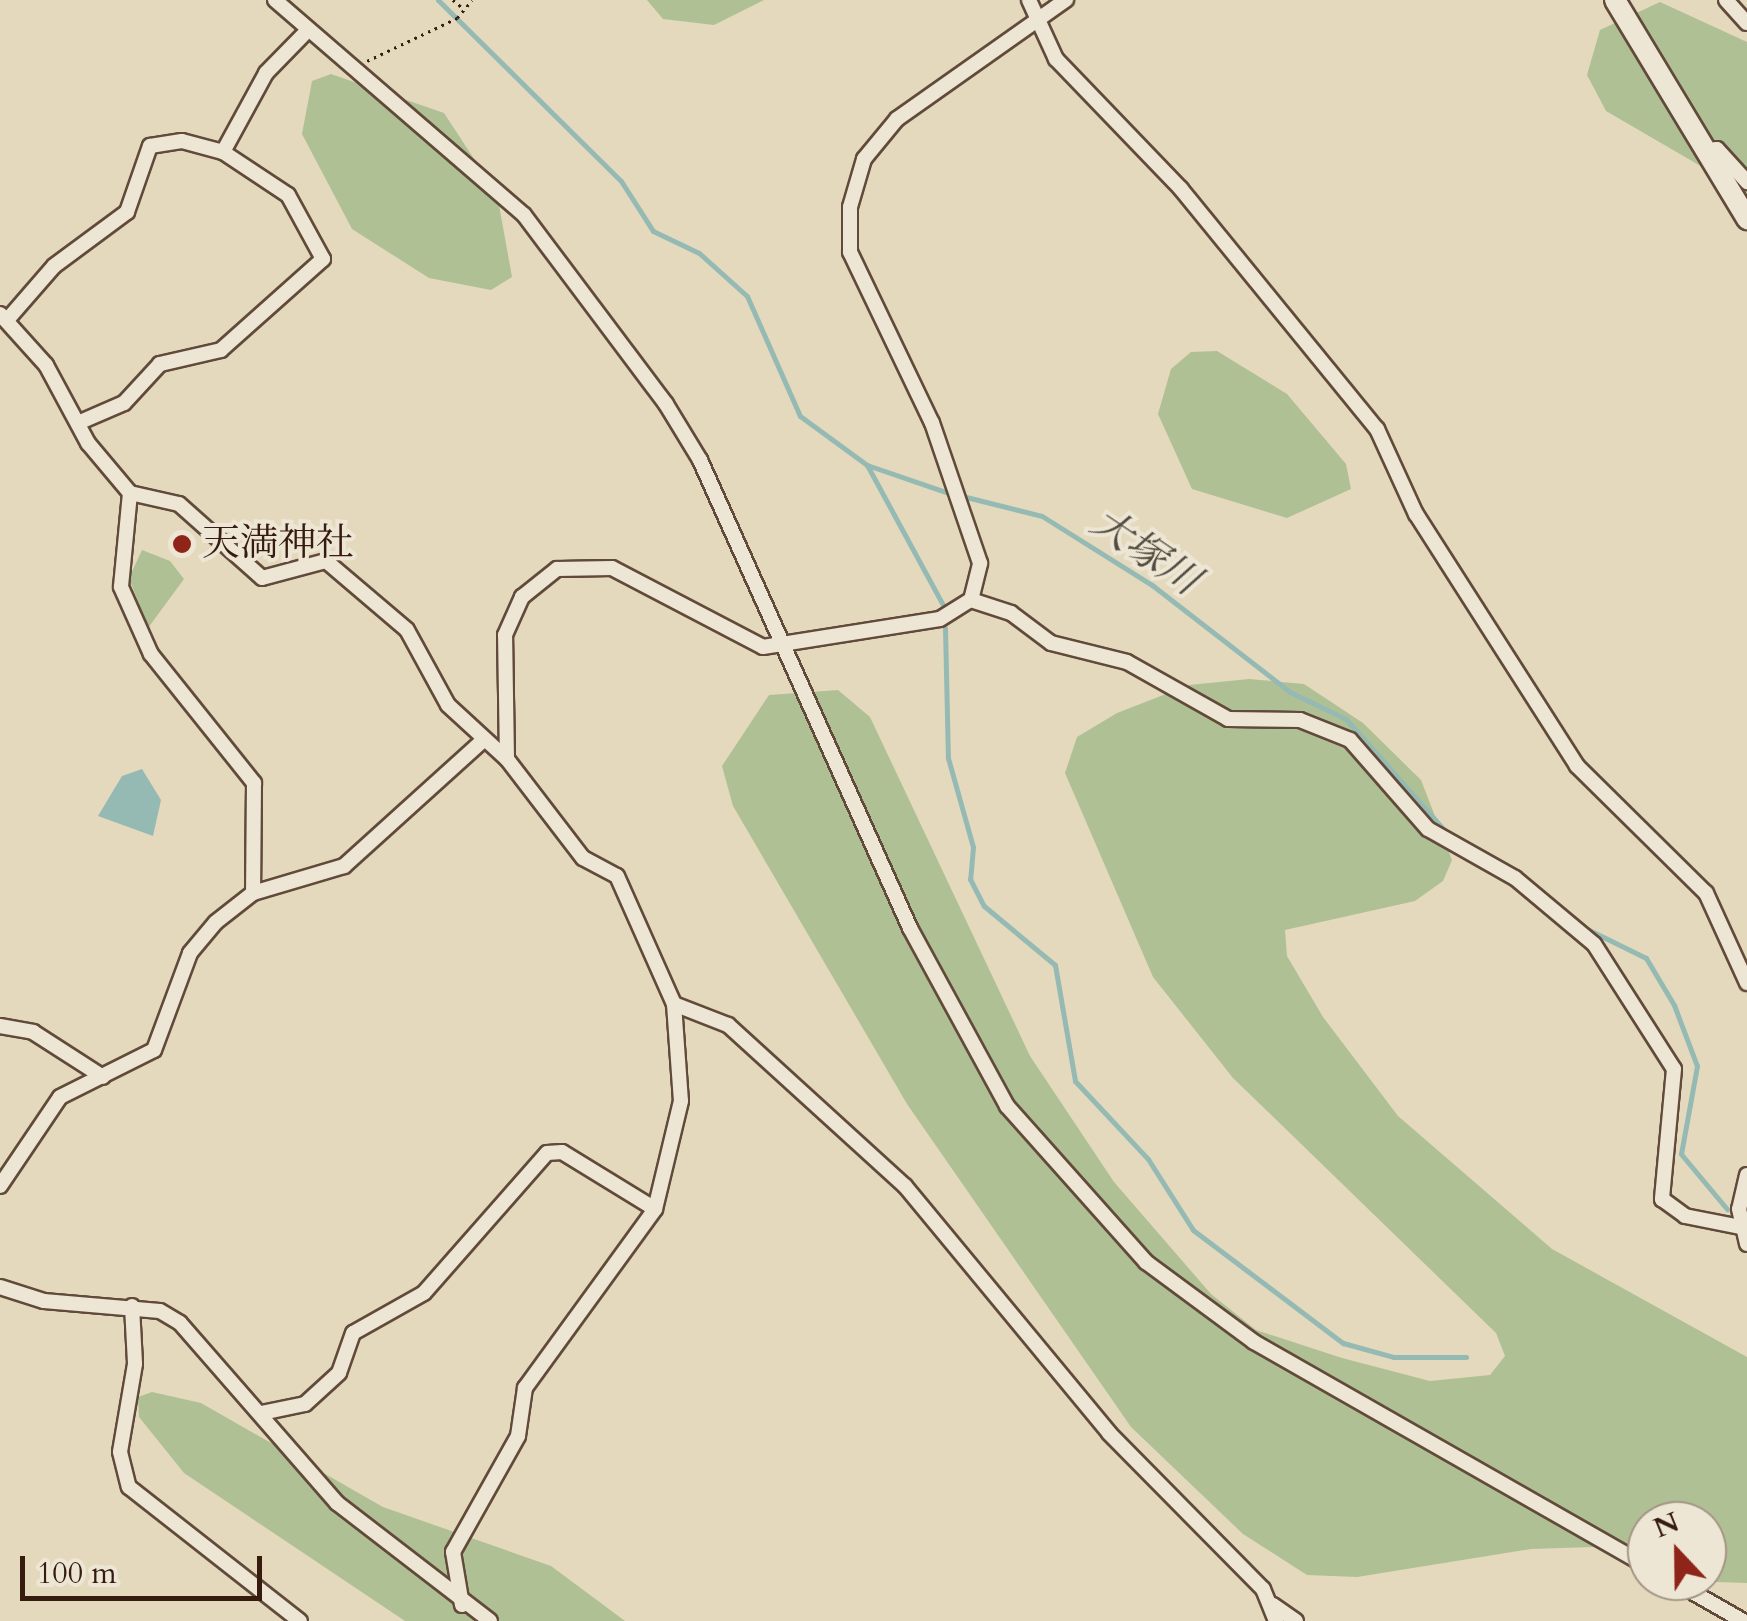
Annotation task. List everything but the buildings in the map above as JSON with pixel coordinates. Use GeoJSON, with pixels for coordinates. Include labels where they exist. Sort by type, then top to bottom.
{"type":"FeatureCollection","features":[{"type":"Feature","properties":{"kind":"street"},"geometry":{"type":"LineString","coordinates":[[276,0],[304,34],[470,166],[550,247],[700,460],[969,1043],[1007,1106],[1146,1262],[1254,1342],[1627,1555]]}},
{"type":"Feature","properties":{"kind":"street"},"geometry":{"type":"LineString","coordinates":[[1029,0],[1056,60],[1181,189],[1378,428],[1416,514],[1577,766],[1706,893],[1747,983]]}},
{"type":"Feature","properties":{"kind":"street"},"geometry":{"type":"LineString","coordinates":[[507,759],[505,635],[522,597],[557,569],[612,568],[748,643],[786,648],[940,619],[972,600],[980,563],[956,494],[850,252],[850,208],[864,159],[897,118],[1066,0]]}},
{"type":"Feature","properties":{"kind":"street"},"geometry":{"type":"LineString","coordinates":[[1615,0],[1747,219]]}},
{"type":"Feature","properties":{"kind":"street"},"geometry":{"type":"LineString","coordinates":[[1726,0],[1747,23]]}},
{"type":"Feature","properties":{"kind":"street"},"geometry":{"type":"LineString","coordinates":[[224,152],[266,73],[304,34]]}},
{"type":"Feature","properties":{"kind":"street"},"geometry":{"type":"LineString","coordinates":[[78,422],[124,404],[160,364],[221,350],[323,259],[280,184],[224,152],[182,141],[144,149],[127,212],[54,266],[4,317],[78,422],[130,494],[121,587],[151,654],[250,774],[252,892]]}},
{"type":"Feature","properties":{"kind":"street"},"geometry":{"type":"LineString","coordinates":[[1704,150],[1717,150],[1747,182]]}},
{"type":"Feature","properties":{"kind":"street"},"geometry":{"type":"LineString","coordinates":[[130,494],[179,504],[262,578],[326,561],[407,630],[429,678],[481,742],[507,759],[582,858],[617,876],[674,1004],[680,1101],[655,1210],[525,1388],[518,1436],[453,1552],[462,1605]]}},
{"type":"Feature","properties":{"kind":"street"},"geometry":{"type":"LineString","coordinates":[[972,600],[1011,613],[1052,642],[1128,662],[1228,719],[1300,720],[1350,740],[1428,828],[1514,878],[1594,944],[1674,1069],[1662,1198],[1686,1216],[1740,1227]]}},
{"type":"Feature","properties":{"kind":"street"},"geometry":{"type":"LineString","coordinates":[[0,1186],[48,1108],[154,1050],[190,954],[252,892],[344,866],[481,742]]}},
{"type":"Feature","properties":{"kind":"street"},"geometry":{"type":"LineString","coordinates":[[674,1004],[728,1025],[905,1186],[1108,1433],[1275,1613],[1296,1621]]}},
{"type":"Feature","properties":{"kind":"street"},"geometry":{"type":"LineString","coordinates":[[0,1026],[33,1032],[103,1076]]}},
{"type":"Feature","properties":{"kind":"street"},"geometry":{"type":"LineString","coordinates":[[261,1413],[305,1404],[328,1383],[353,1333],[424,1293],[548,1153],[562,1152],[655,1210]]}},
{"type":"Feature","properties":{"kind":"street"},"geometry":{"type":"LineString","coordinates":[[1747,1175],[1740,1227],[1747,1244]]}},
{"type":"Feature","properties":{"kind":"street"},"geometry":{"type":"LineString","coordinates":[[0,1287],[44,1301],[160,1310],[202,1340],[336,1503],[462,1605],[490,1621]]}},
{"type":"Feature","properties":{"kind":"street"},"geometry":{"type":"LineString","coordinates":[[132,1306],[134,1364],[120,1452],[129,1486],[300,1621]]}},
{"type":"Feature","properties":{"kind":"street"},"geometry":{"type":"LineString","coordinates":[[1708,1601],[1743,1621]]}},
{"type":"Feature","properties":{"kind":"path"},"geometry":{"type":"LineString","coordinates":[[453,0],[463,11]]}},
{"type":"Feature","properties":{"kind":"path"},"geometry":{"type":"LineString","coordinates":[[349,71],[457,18],[472,0]]}},
{"type":"Feature","properties":{"kind":"green space"},"geometry":{"type":"Polygon","coordinates":[[[647,0],[764,0],[714,25],[663,19],[647,0]]]}},
{"type":"Feature","properties":{"kind":"green space"},"geometry":{"type":"Polygon","coordinates":[[[1660,2],[1747,42],[1747,193],[1606,111],[1587,75],[1600,30],[1660,2]]]}},
{"type":"Feature","properties":{"kind":"green space"},"geometry":{"type":"Polygon","coordinates":[[[331,74],[444,113],[497,194],[512,277],[491,290],[429,278],[352,229],[302,134],[312,81],[331,74]]]}},
{"type":"Feature","properties":{"kind":"green space"},"geometry":{"type":"Polygon","coordinates":[[[1217,351],[1287,394],[1346,464],[1351,489],[1287,518],[1192,489],[1158,414],[1171,369],[1191,352],[1217,351]]]}},
{"type":"Feature","properties":{"kind":"green space"},"geometry":{"type":"Polygon","coordinates":[[[142,550],[170,561],[184,579],[148,628],[129,578],[142,550]]]}},
{"type":"Feature","properties":{"kind":"green space"},"geometry":{"type":"Polygon","coordinates":[[[1249,679],[1304,684],[1363,723],[1421,780],[1452,860],[1443,881],[1415,901],[1285,930],[1287,956],[1323,1017],[1398,1116],[1552,1249],[1747,1357],[1747,1583],[1727,1582],[1727,1501],[1627,1501],[1627,1560],[1593,1547],[1531,1549],[1357,1577],[1307,1575],[1243,1534],[1131,1427],[907,1104],[733,806],[722,766],[769,695],[838,690],[870,717],[1030,1056],[1114,1182],[1211,1294],[1256,1330],[1342,1358],[1430,1381],[1490,1375],[1505,1356],[1496,1333],[1233,1078],[1153,977],[1065,773],[1077,737],[1117,713],[1189,685],[1249,679]]]}},
{"type":"Feature","properties":{"kind":"green space"},"geometry":{"type":"Polygon","coordinates":[[[152,1392],[201,1403],[383,1507],[551,1566],[625,1621],[405,1621],[184,1473],[139,1417],[138,1397],[152,1392]]]}},
{"type":"Feature","properties":{"kind":"water"},"geometry":{"type":"Polygon","coordinates":[[[142,769],[161,800],[153,836],[98,816],[122,776],[142,769]]]}},
{"type":"Feature","properties":{"kind":"waterway","name":"大塚川"},"geometry":{"type":"LineString","coordinates":[[438,0],[621,181],[653,231],[699,253],[747,296],[800,416],[867,465],[951,494]]}},
{"type":"Feature","properties":{"kind":"waterway"},"geometry":{"type":"LineString","coordinates":[[867,465],[944,607]]}},
{"type":"Feature","properties":{"kind":"waterway","name":"大塚川"},"geometry":{"type":"LineString","coordinates":[[962,496],[1042,516],[1152,585],[1290,692],[1346,719],[1447,833]]}},
{"type":"Feature","properties":{"kind":"waterway"},"geometry":{"type":"LineString","coordinates":[[945,628],[948,758],[973,847],[970,879],[984,906],[1055,965],[1075,1081],[1148,1159],[1193,1230],[1343,1343],[1394,1357],[1466,1357]]}},
{"type":"Feature","properties":{"kind":"waterway"},"geometry":{"type":"LineString","coordinates":[[1495,860],[1546,895]]}},
{"type":"Feature","properties":{"kind":"waterway","name":"大塚川"},"geometry":{"type":"LineString","coordinates":[[1585,928],[1646,958],[1674,1005],[1697,1066],[1681,1154],[1727,1209]]}},
{"type":"Feature","properties":{"kind":"place","name":"天満神社"},"geometry":{"type":"Point","coordinates":[182,544]}}]}
